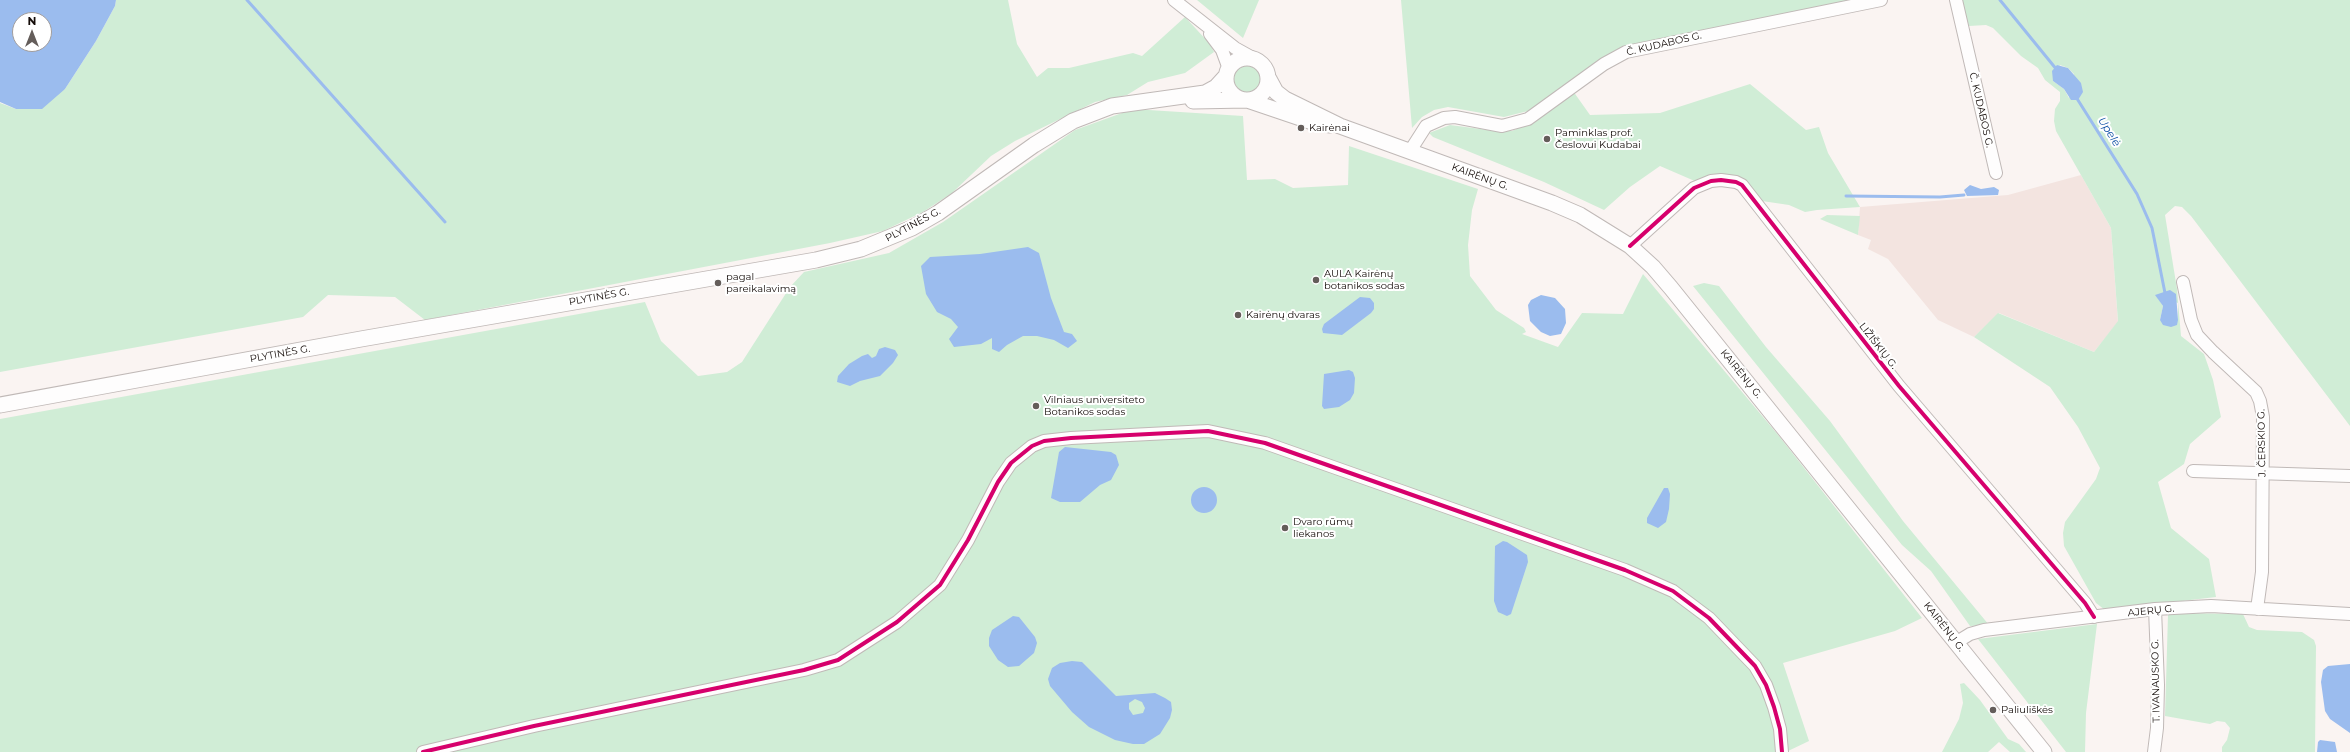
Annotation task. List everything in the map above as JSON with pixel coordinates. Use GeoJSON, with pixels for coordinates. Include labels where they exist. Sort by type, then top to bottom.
{"type":"FeatureCollection","features":[{"type":"Feature","properties":{"kind":"main road"},"geometry":{"type":"LineString","coordinates":[[1253,58],[1264,66],[1269,79],[1265,92],[1260,96],[1246,100],[1233,95],[1226,83],[1228,72],[1239,60],[1253,58]]}},
{"type":"Feature","properties":{"kind":"main road","name":"PLYTINĖS G."},"geometry":{"type":"LineString","coordinates":[[0,405],[376,336],[816,260],[861,249],[912,228],[938,213],[1034,145],[1073,121],[1112,106],[1205,93],[1216,88],[1228,72]]}},
{"type":"Feature","properties":{"kind":"main road","name":"KAIRĖNŲ G."},"geometry":{"type":"LineString","coordinates":[[1269,79],[1276,92],[1285,99],[1340,126],[1580,215],[1630,246],[1653,266],[2044,752]]}},
{"type":"Feature","properties":{"kind":"main road","name":"PLYTINĖS G."},"geometry":{"type":"LineString","coordinates":[[1164,99],[1246,100]]}},
{"type":"Feature","properties":{"kind":"main road","name":"KAIRĖNŲ G."},"geometry":{"type":"LineString","coordinates":[[1246,100],[1312,122],[1340,126]]}},
{"type":"Feature","properties":{"kind":"street"},"geometry":{"type":"LineString","coordinates":[[1174,0],[1239,51],[1253,58]]}},
{"type":"Feature","properties":{"kind":"street","name":"Č. KUDABOS G."},"geometry":{"type":"LineString","coordinates":[[1410,151],[1426,126],[1444,118],[1455,117],[1498,126],[1511,125],[1528,119],[1604,64],[1626,52],[1882,0]]}},
{"type":"Feature","properties":{"kind":"street","name":"Č. KUDABOS G."},"geometry":{"type":"LineString","coordinates":[[1956,0],[1996,173]]}},
{"type":"Feature","properties":{"kind":"street"},"geometry":{"type":"LineString","coordinates":[[1197,19],[1222,50],[1228,72]]}},
{"type":"Feature","properties":{"kind":"street","name":"LIŽIŠKIŲ G."},"geometry":{"type":"LineString","coordinates":[[1630,246],[1694,188],[1711,181],[1721,180],[1736,182],[1742,185],[1899,386],[2085,603],[2094,617]]}},
{"type":"Feature","properties":{"kind":"street","name":"J. ČERSKIO G."},"geometry":{"type":"LineString","coordinates":[[2183,282],[2191,320],[2198,335],[2212,352],[2256,392],[2263,416],[2262,572],[2257,609]]}},
{"type":"Feature","properties":{"kind":"street"},"geometry":{"type":"LineString","coordinates":[[423,752],[534,726],[804,670],[838,660],[897,622],[940,586],[968,540],[998,482],[1011,463],[1032,446],[1044,441],[1071,438],[1208,431],[1265,443],[1625,570],[1673,591],[1709,618],[1755,666],[1766,685],[1774,707],[1780,729],[1782,752]]}},
{"type":"Feature","properties":{"kind":"street"},"geometry":{"type":"LineString","coordinates":[[2193,471],[2350,476]]}},
{"type":"Feature","properties":{"kind":"street","name":"AJERŲ G."},"geometry":{"type":"LineString","coordinates":[[1956,642],[1970,634],[1984,630],[2155,609],[2212,606],[2350,614]]}},
{"type":"Feature","properties":{"kind":"street","name":"T. IVANAUSKO G."},"geometry":{"type":"LineString","coordinates":[[2154,752],[2157,728],[2158,685],[2155,609]]}},
{"type":"Feature","properties":{"kind":"shaded area"},"geometry":{"type":"Polygon","coordinates":[[[2081,175],[2111,228],[2118,322],[2094,352],[1999,313],[1974,337],[1938,320],[1888,259],[1868,249],[1871,240],[1858,235],[1860,207],[2008,195],[2081,175]]]}},
{"type":"Feature","properties":{"kind":"green space"},"geometry":{"type":"Polygon","coordinates":[[[116,0],[1008,0],[1017,44],[1037,77],[1048,68],[1069,68],[1133,53],[1142,56],[1185,17],[1210,44],[1214,52],[1185,73],[1148,82],[1127,95],[1095,102],[1015,141],[991,156],[952,193],[923,212],[883,231],[830,243],[425,320],[395,297],[328,295],[303,317],[0,372],[0,103],[16,109],[65,89],[96,41],[115,6],[116,0]]]}},
{"type":"Feature","properties":{"kind":"green space"},"geometry":{"type":"Polygon","coordinates":[[[1197,0],[1259,0],[1243,38],[1197,0]]]}},
{"type":"Feature","properties":{"kind":"green space"},"geometry":{"type":"Polygon","coordinates":[[[1401,0],[1857,0],[1602,60],[1528,111],[1504,117],[1448,107],[1434,110],[1422,117],[1412,128],[1401,0]]]}},
{"type":"Feature","properties":{"kind":"green space"},"geometry":{"type":"Polygon","coordinates":[[[1961,0],[2350,0],[2350,426],[2191,216],[2182,207],[2175,206],[2165,215],[2177,289],[2181,336],[2204,354],[2213,380],[2221,417],[2190,444],[2184,464],[2158,482],[2171,528],[2209,559],[2216,597],[2105,610],[2096,603],[2064,546],[2063,533],[2065,522],[2096,479],[2100,468],[2078,427],[2050,387],[1974,337],[1998,313],[2094,352],[2118,321],[2111,228],[2056,131],[2054,121],[2055,109],[2060,101],[2060,92],[2045,80],[2038,68],[2021,56],[1993,28],[1986,25],[1969,26],[1961,0]],[[2060,65],[2053,81],[2064,89],[2069,98],[2074,74],[2068,68],[2060,65]],[[2156,295],[2163,306],[2160,320],[2178,320],[2178,303],[2156,295]]]}},
{"type":"Feature","properties":{"kind":"green space"},"geometry":{"type":"Polygon","coordinates":[[[1247,63],[1258,67],[1262,78],[1258,89],[1247,93],[1236,89],[1232,78],[1236,67],[1247,63]]]}},
{"type":"Feature","properties":{"kind":"green space"},"geometry":{"type":"Polygon","coordinates":[[[1750,84],[1806,130],[1819,127],[1828,153],[1860,207],[1805,212],[1789,205],[1762,201],[1742,181],[1697,182],[1660,166],[1630,187],[1604,210],[1544,182],[1433,137],[1429,133],[1450,125],[1496,131],[1512,131],[1525,125],[1573,91],[1590,115],[1660,113],[1750,84]]]}},
{"type":"Feature","properties":{"kind":"green space","name":"Vilniaus universiteto Botanikos sodas"},"geometry":{"type":"Polygon","coordinates":[[[1133,109],[1243,116],[1247,180],[1275,179],[1293,188],[1348,185],[1349,146],[1478,189],[1472,210],[1468,245],[1470,276],[1496,310],[1524,328],[1526,332],[1522,334],[1558,347],[1582,313],[1623,314],[1643,274],[1779,436],[1922,618],[1895,631],[1783,663],[1809,741],[1786,752],[0,752],[0,419],[645,302],[661,341],[698,376],[727,372],[742,362],[790,287],[804,272],[889,253],[943,222],[1075,130],[1133,109]]]}},
{"type":"Feature","properties":{"kind":"green space"},"geometry":{"type":"Polygon","coordinates":[[[1827,215],[1860,216],[1858,235],[1820,219],[1827,215]]]}},
{"type":"Feature","properties":{"kind":"green space"},"geometry":{"type":"Polygon","coordinates":[[[1704,283],[1719,286],[1766,347],[1830,421],[1903,521],[1989,625],[1970,626],[1931,571],[1902,545],[1693,286],[1704,283]]]}},
{"type":"Feature","properties":{"kind":"green space"},"geometry":{"type":"Polygon","coordinates":[[[2182,613],[2243,614],[2249,627],[2257,630],[2302,632],[2314,640],[2316,646],[2315,752],[2222,752],[2222,747],[2227,740],[2230,728],[2225,722],[2217,721],[2210,724],[2165,716],[2168,615],[2182,613]]]}},
{"type":"Feature","properties":{"kind":"green space"},"geometry":{"type":"Polygon","coordinates":[[[2097,624],[2086,713],[2085,752],[2066,752],[1978,639],[2097,624]]]}},
{"type":"Feature","properties":{"kind":"green space"},"geometry":{"type":"Polygon","coordinates":[[[1964,683],[1980,700],[2008,739],[2019,744],[2026,752],[2010,752],[1999,742],[1988,752],[1942,752],[1959,719],[1963,703],[1960,684],[1964,683]]]}},
{"type":"Feature","properties":{"kind":"water"},"geometry":{"type":"Polygon","coordinates":[[[0,0],[116,0],[115,6],[96,41],[65,89],[42,109],[16,109],[0,102],[0,0]]]}},
{"type":"Feature","properties":{"kind":"water"},"geometry":{"type":"Polygon","coordinates":[[[2057,65],[2068,68],[2081,83],[2083,92],[2078,100],[2071,100],[2064,89],[2053,81],[2052,71],[2057,65]]]}},
{"type":"Feature","properties":{"kind":"water"},"geometry":{"type":"Polygon","coordinates":[[[1970,185],[1981,189],[1994,187],[1999,190],[1998,195],[1967,196],[1964,190],[1970,185]]]}},
{"type":"Feature","properties":{"kind":"water"},"geometry":{"type":"Polygon","coordinates":[[[1028,247],[1039,253],[1051,298],[1064,332],[1072,334],[1077,341],[1068,348],[1054,340],[1037,336],[1023,336],[1007,345],[999,352],[992,349],[992,338],[981,344],[954,347],[949,339],[958,327],[951,319],[937,312],[926,294],[921,266],[930,257],[980,254],[1028,247]]]}},
{"type":"Feature","properties":{"kind":"water"},"geometry":{"type":"Polygon","coordinates":[[[2170,290],[2176,294],[2178,320],[2177,325],[2171,327],[2163,325],[2160,320],[2163,306],[2155,295],[2170,290]]]}},
{"type":"Feature","properties":{"kind":"water"},"geometry":{"type":"Polygon","coordinates":[[[1541,295],[1555,298],[1565,309],[1566,323],[1561,334],[1550,336],[1541,332],[1530,321],[1528,305],[1531,300],[1541,295]]]}},
{"type":"Feature","properties":{"kind":"water"},"geometry":{"type":"Polygon","coordinates":[[[1360,297],[1370,298],[1374,303],[1374,309],[1371,313],[1342,335],[1323,333],[1322,329],[1324,324],[1360,297]]]}},
{"type":"Feature","properties":{"kind":"water"},"geometry":{"type":"Polygon","coordinates":[[[885,347],[895,350],[898,355],[893,363],[880,376],[860,381],[850,386],[837,382],[838,376],[849,364],[868,354],[872,358],[876,356],[879,349],[885,347]]]}},
{"type":"Feature","properties":{"kind":"water"},"geometry":{"type":"Polygon","coordinates":[[[1349,370],[1353,372],[1355,378],[1354,393],[1350,400],[1339,407],[1324,409],[1322,406],[1324,374],[1349,370]]]}},
{"type":"Feature","properties":{"kind":"water"},"geometry":{"type":"Polygon","coordinates":[[[1065,447],[1111,452],[1116,455],[1119,465],[1111,480],[1100,485],[1080,502],[1060,502],[1051,498],[1059,452],[1065,447]]]}},
{"type":"Feature","properties":{"kind":"water"},"geometry":{"type":"Polygon","coordinates":[[[1204,487],[1213,491],[1217,500],[1213,509],[1204,513],[1195,509],[1191,500],[1195,491],[1204,487]]]}},
{"type":"Feature","properties":{"kind":"water"},"geometry":{"type":"Polygon","coordinates":[[[1664,488],[1668,488],[1670,494],[1669,509],[1666,522],[1658,528],[1647,523],[1647,518],[1664,488]]]}},
{"type":"Feature","properties":{"kind":"water"},"geometry":{"type":"Polygon","coordinates":[[[1503,541],[1527,555],[1528,562],[1511,614],[1507,616],[1498,612],[1494,601],[1495,546],[1503,541]]]}},
{"type":"Feature","properties":{"kind":"water"},"geometry":{"type":"Polygon","coordinates":[[[1013,616],[1019,617],[1035,637],[1037,643],[1034,653],[1019,666],[1008,667],[998,660],[989,646],[989,638],[992,630],[1013,616]]]}},
{"type":"Feature","properties":{"kind":"water"},"geometry":{"type":"Polygon","coordinates":[[[1072,661],[1082,662],[1116,696],[1155,693],[1165,698],[1171,702],[1172,710],[1170,718],[1160,734],[1144,744],[1133,744],[1115,740],[1089,727],[1072,712],[1050,686],[1048,679],[1052,668],[1060,663],[1072,661]],[[1135,699],[1129,703],[1129,709],[1133,715],[1143,713],[1145,708],[1142,702],[1135,699]]]}},
{"type":"Feature","properties":{"kind":"water"},"geometry":{"type":"Polygon","coordinates":[[[2350,664],[2350,733],[2330,719],[2325,711],[2321,682],[2323,670],[2328,666],[2350,664]]]}},
{"type":"Feature","properties":{"kind":"water"},"geometry":{"type":"Polygon","coordinates":[[[2320,740],[2335,742],[2337,752],[2317,752],[2318,742],[2320,740]]]}},
{"type":"Feature","properties":{"kind":"waterway"},"geometry":{"type":"LineString","coordinates":[[247,0],[445,222]]}},
{"type":"Feature","properties":{"kind":"waterway","name":"Upelė"},"geometry":{"type":"LineString","coordinates":[[2000,0],[2057,70]]}},
{"type":"Feature","properties":{"kind":"waterway","name":"Upelė"},"geometry":{"type":"LineString","coordinates":[[2076,97],[2137,194],[2152,228],[2165,293]]}},
{"type":"Feature","properties":{"kind":"waterway"},"geometry":{"type":"LineString","coordinates":[[1846,196],[1940,197],[1964,195]]}},
{"type":"Feature","properties":{"kind":"cycle path"},"geometry":{"type":"LineString","coordinates":[[1630,246],[1694,188],[1711,181],[1721,180],[1736,182],[1742,185],[1899,386],[2085,603],[2094,617]]}},
{"type":"Feature","properties":{"kind":"cycle path"},"geometry":{"type":"LineString","coordinates":[[423,752],[534,726],[804,670],[838,660],[897,622],[940,585],[968,540],[998,482],[1011,463],[1032,446],[1044,441],[1071,438],[1208,431],[1265,443],[1625,570],[1673,591],[1709,618],[1755,666],[1766,685],[1774,707],[1780,729],[1782,752]]}},
{"type":"Feature","properties":{"kind":"place","name":"Kairėnai"},"geometry":{"type":"Point","coordinates":[1301,128]}},
{"type":"Feature","properties":{"kind":"place","name":"Paminklas prof. Česlovui Kudabai"},"geometry":{"type":"Point","coordinates":[1547,139]}},
{"type":"Feature","properties":{"kind":"place","name":"AULA Kairėnų botanikos sodas"},"geometry":{"type":"Point","coordinates":[1316,280]}},
{"type":"Feature","properties":{"kind":"place","name":"pagal pareikalavimą"},"geometry":{"type":"Point","coordinates":[718,283]}},
{"type":"Feature","properties":{"kind":"place","name":"Kairėnų dvaras"},"geometry":{"type":"Point","coordinates":[1238,315]}},
{"type":"Feature","properties":{"kind":"place","name":"Vilniaus universiteto Botanikos sodas"},"geometry":{"type":"Point","coordinates":[1036,406]}},
{"type":"Feature","properties":{"kind":"place","name":"Dvaro rūmų liekanos"},"geometry":{"type":"Point","coordinates":[1285,528]}},
{"type":"Feature","properties":{"kind":"place","name":"Paliuliškės"},"geometry":{"type":"Point","coordinates":[1993,710]}}]}
